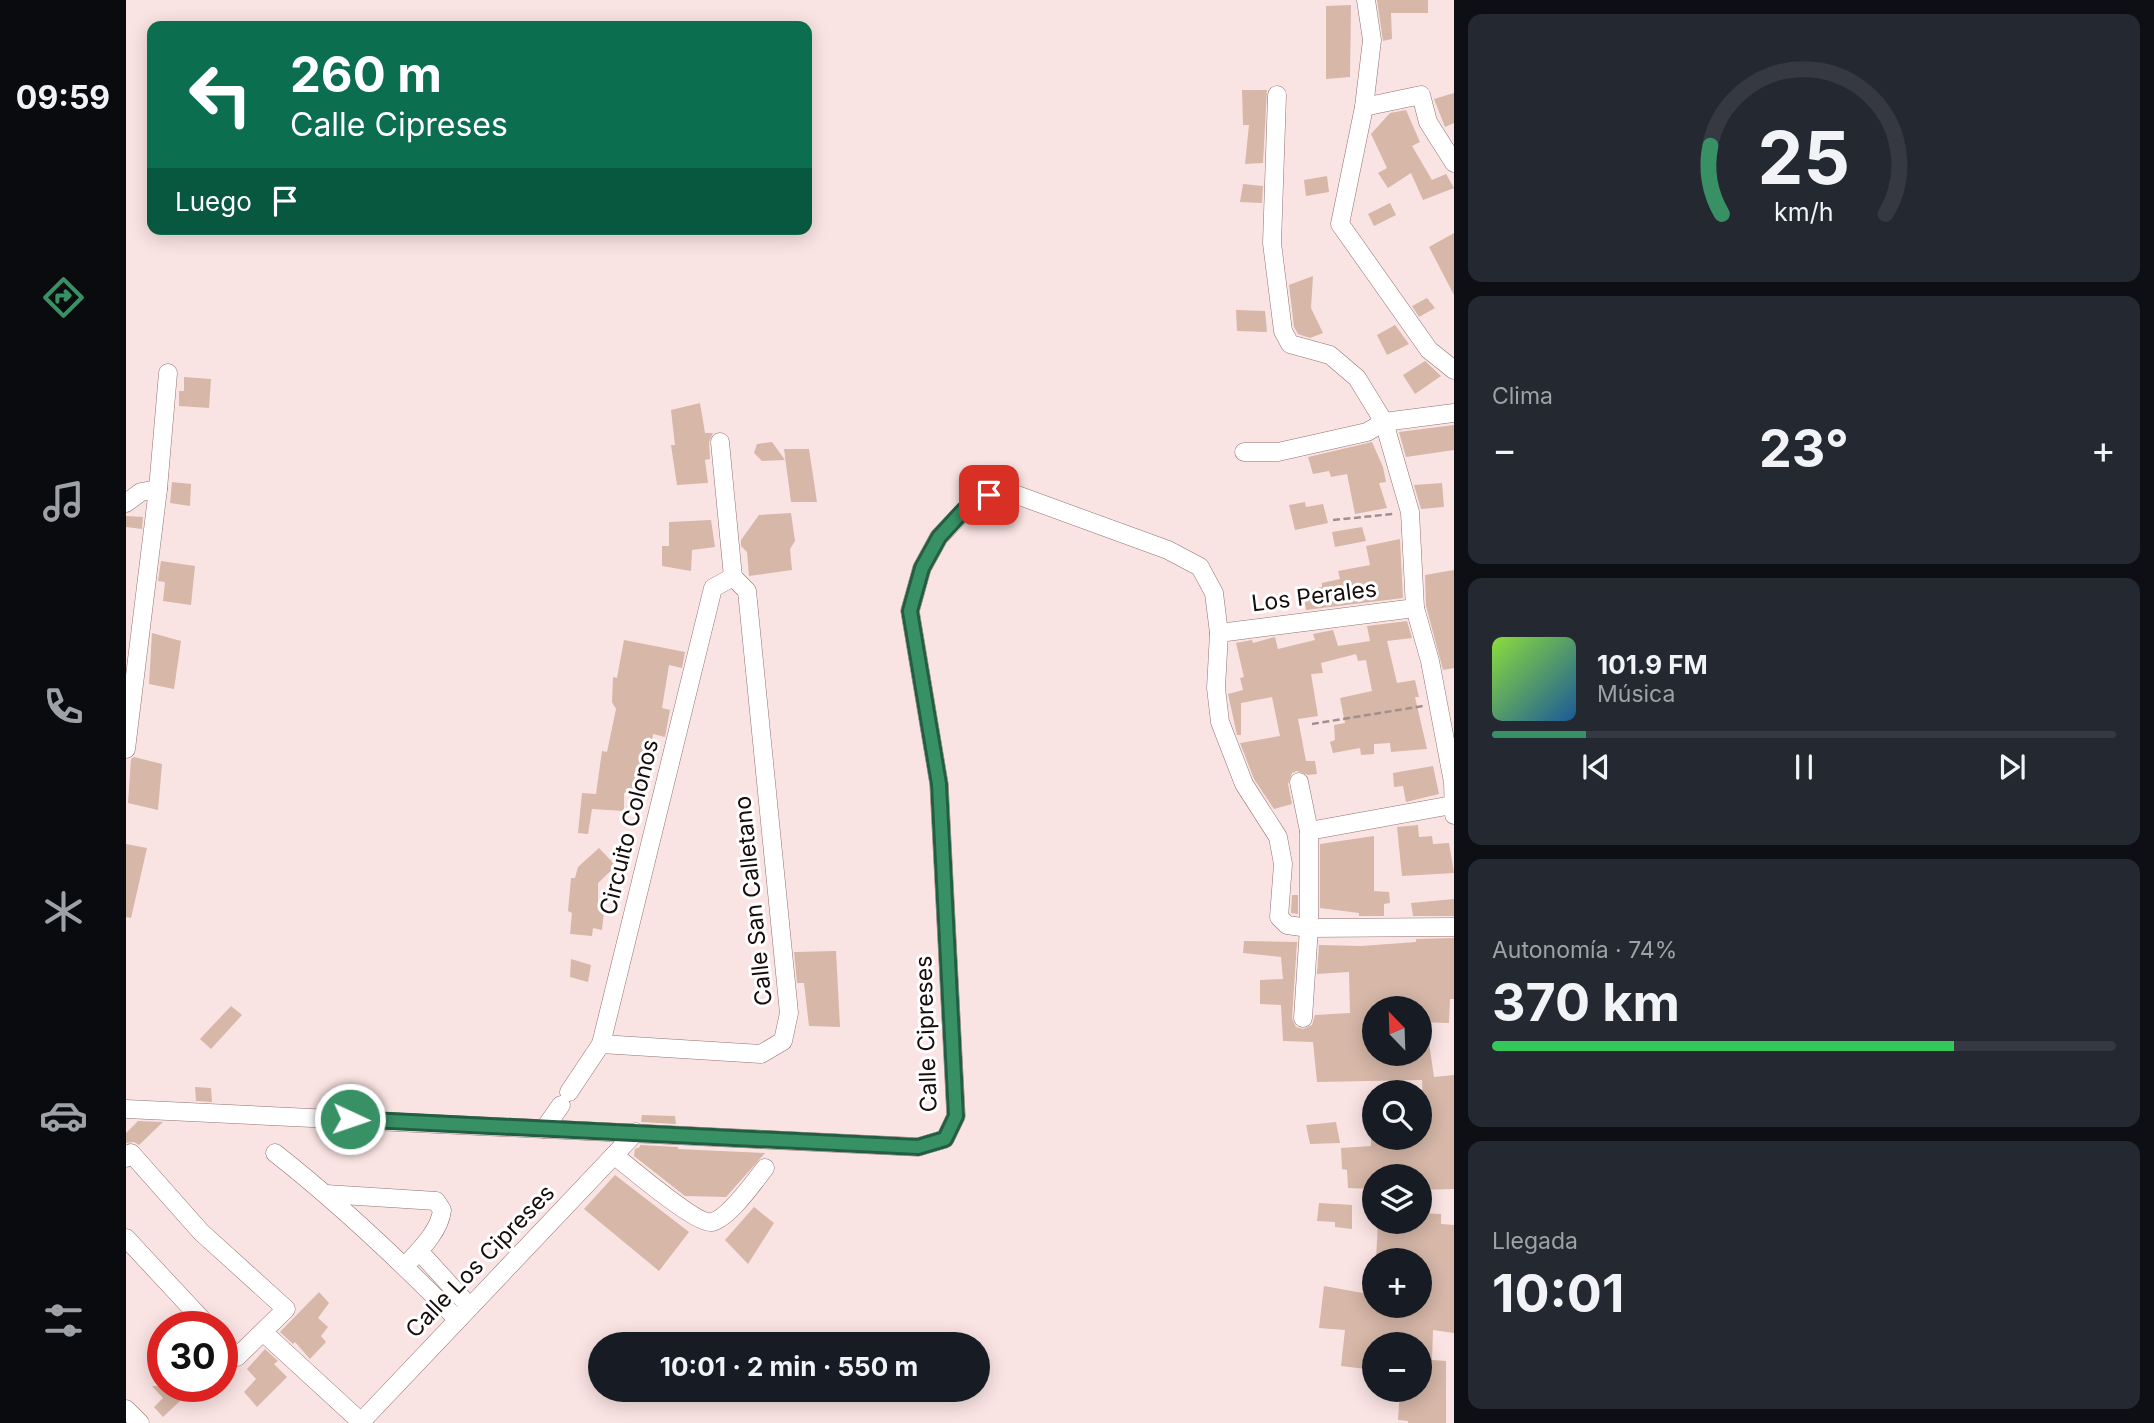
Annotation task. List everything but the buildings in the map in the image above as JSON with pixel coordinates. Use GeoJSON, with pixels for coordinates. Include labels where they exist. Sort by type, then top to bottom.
{"type":"FeatureCollection","features":[{"type":"Feature","properties":{"kind":"street"},"geometry":{"type":"LineString","coordinates":[[1366,0],[1372,40],[1364,107],[1340,224],[1429,350],[1454,370]]}},
{"type":"Feature","properties":{"kind":"street"},"geometry":{"type":"LineString","coordinates":[[1277,94],[1272,243],[1283,331],[1290,344],[1330,355],[1357,378],[1384,422],[1410,512],[1415,608],[1430,661],[1453,782],[1453,810],[1308,831]]}},
{"type":"Feature","properties":{"kind":"street"},"geometry":{"type":"LineString","coordinates":[[1364,107],[1421,95],[1428,122],[1454,163]]}},
{"type":"Feature","properties":{"kind":"street"},"geometry":{"type":"LineString","coordinates":[[126,749],[158,489],[168,373]]}},
{"type":"Feature","properties":{"kind":"street"},"geometry":{"type":"LineString","coordinates":[[1244,452],[1278,452],[1367,432],[1384,422],[1454,414]]}},
{"type":"Feature","properties":{"kind":"street"},"geometry":{"type":"LineString","coordinates":[[720,442],[733,577]]}},
{"type":"Feature","properties":{"kind":"street"},"geometry":{"type":"LineString","coordinates":[[126,503],[141,492],[158,489]]}},
{"type":"Feature","properties":{"kind":"street","name":"Calle Cipreses"},"geometry":{"type":"LineString","coordinates":[[126,1108],[918,1147],[945,1139],[956,1116],[939,784],[910,611],[922,568],[939,537],[964,510],[989,495],[1017,495],[1168,551],[1200,567],[1214,593],[1219,633],[1216,688],[1220,723],[1244,783],[1278,837],[1283,864],[1279,918],[1287,925],[1309,928]]}},
{"type":"Feature","properties":{"kind":"street","name":"Circuito Colonos"},"geometry":{"type":"LineString","coordinates":[[544,1129],[601,1044],[713,588],[733,577]]}},
{"type":"Feature","properties":{"kind":"street","name":"Calle San Calletano"},"geometry":{"type":"LineString","coordinates":[[601,1044],[761,1054],[783,1041],[789,1013],[747,591],[733,577]]}},
{"type":"Feature","properties":{"kind":"street","name":"Los Perales"},"geometry":{"type":"LineString","coordinates":[[1219,633],[1415,608]]}},
{"type":"Feature","properties":{"kind":"street"},"geometry":{"type":"LineString","coordinates":[[1298,782],[1308,831],[1309,928],[1303,1018]]}},
{"type":"Feature","properties":{"kind":"street"},"geometry":{"type":"LineString","coordinates":[[1309,928],[1454,927]]}},
{"type":"Feature","properties":{"kind":"street","name":"Calle Los Cipreses"},"geometry":{"type":"LineString","coordinates":[[360,1422],[636,1132]]}},
{"type":"Feature","properties":{"kind":"street"},"geometry":{"type":"LineString","coordinates":[[126,1158],[131,1153],[201,1231],[286,1308],[238,1356]]}},
{"type":"Feature","properties":{"kind":"street"},"geometry":{"type":"LineString","coordinates":[[275,1153],[464,1314]]}},
{"type":"Feature","properties":{"kind":"street"},"geometry":{"type":"LineString","coordinates":[[614,1155],[656,1189],[703,1221],[713,1222],[726,1213],[765,1168]]}},
{"type":"Feature","properties":{"kind":"street"},"geometry":{"type":"LineString","coordinates":[[326,1194],[436,1201],[442,1210],[441,1219],[405,1266]]}},
{"type":"Feature","properties":{"kind":"street"},"geometry":{"type":"LineString","coordinates":[[126,1238],[194,1311]]}},
{"type":"Feature","properties":{"kind":"street"},"geometry":{"type":"LineString","coordinates":[[419,1251],[464,1314]]}},
{"type":"Feature","properties":{"kind":"street"},"geometry":{"type":"LineString","coordinates":[[262,1332],[360,1422]]}},
{"type":"Feature","properties":{"kind":"street"},"geometry":{"type":"LineString","coordinates":[[126,1409],[140,1423]]}},
{"type":"Feature","properties":{"kind":"path"},"geometry":{"type":"LineString","coordinates":[[1334,520],[1410,512]]}},
{"type":"Feature","properties":{"kind":"path"},"geometry":{"type":"LineString","coordinates":[[1312,724],[1437,704]]}},
{"type":"Feature","properties":{"kind":"route"},"geometry":{"type":"LineString","coordinates":[[350,1119],[918,1147],[945,1139],[956,1116],[939,784],[910,611],[922,568],[939,537],[964,510],[989,495]]}}]}
